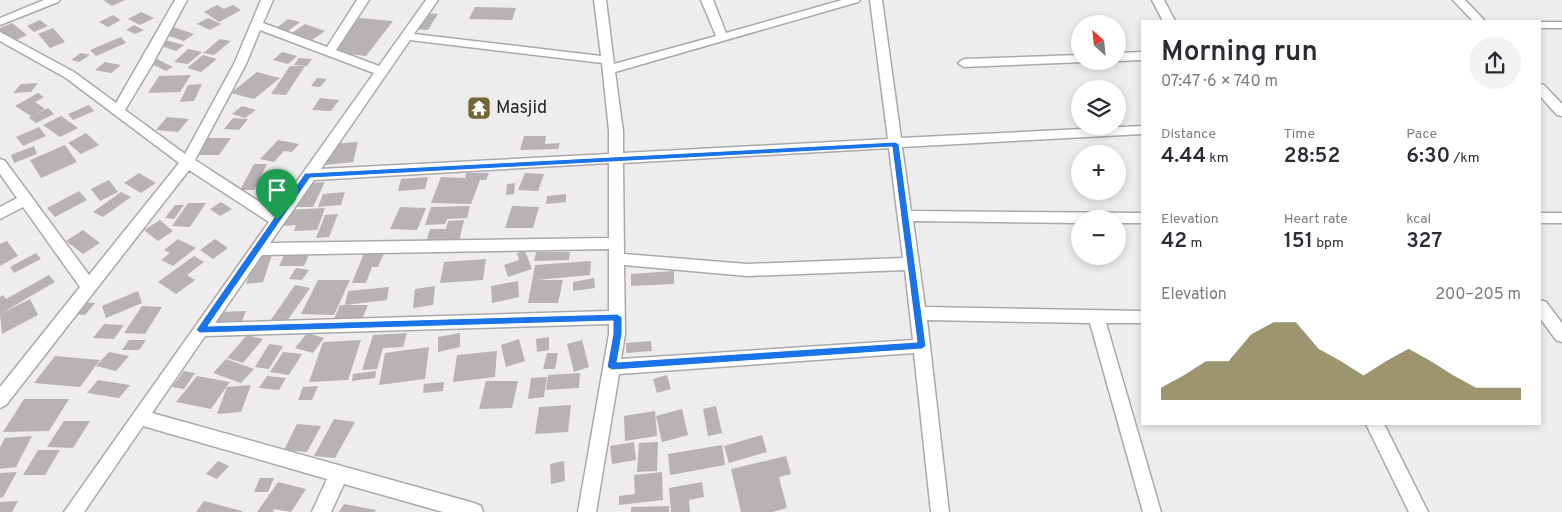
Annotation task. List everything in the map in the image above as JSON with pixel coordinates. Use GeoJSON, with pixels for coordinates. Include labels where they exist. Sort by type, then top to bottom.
{"type":"FeatureCollection","features":[{"type":"Feature","properties":{"kind":"street"},"geometry":{"type":"LineString","coordinates":[[0,22],[54,0]]}},
{"type":"Feature","properties":{"kind":"street"},"geometry":{"type":"LineString","coordinates":[[118,111],[146,65],[181,0]]}},
{"type":"Feature","properties":{"kind":"street"},"geometry":{"type":"LineString","coordinates":[[0,400],[187,162],[240,64],[267,0]]}},
{"type":"Feature","properties":{"kind":"street"},"geometry":{"type":"LineString","coordinates":[[329,52],[363,0]]}},
{"type":"Feature","properties":{"kind":"street"},"geometry":{"type":"LineString","coordinates":[[73,512],[381,70],[432,0]]}},
{"type":"Feature","properties":{"kind":"street"},"geometry":{"type":"LineString","coordinates":[[588,512],[617,334],[616,131],[600,0]]}},
{"type":"Feature","properties":{"kind":"street"},"geometry":{"type":"LineString","coordinates":[[707,0],[722,37]]}},
{"type":"Feature","properties":{"kind":"street"},"geometry":{"type":"LineString","coordinates":[[405,36],[608,65],[722,37],[854,0]]}},
{"type":"Feature","properties":{"kind":"street"},"geometry":{"type":"LineString","coordinates":[[876,0],[918,313],[940,512]]}},
{"type":"Feature","properties":{"kind":"street"},"geometry":{"type":"LineString","coordinates":[[1158,0],[1168,20]]}},
{"type":"Feature","properties":{"kind":"street"},"geometry":{"type":"LineString","coordinates":[[1460,0],[1478,20]]}},
{"type":"Feature","properties":{"kind":"street"},"geometry":{"type":"LineString","coordinates":[[257,25],[381,70]]}},
{"type":"Feature","properties":{"kind":"street"},"geometry":{"type":"LineString","coordinates":[[1541,25],[1562,25]]}},
{"type":"Feature","properties":{"kind":"street"},"geometry":{"type":"LineString","coordinates":[[0,36],[70,76],[187,162],[277,220]]}},
{"type":"Feature","properties":{"kind":"street"},"geometry":{"type":"LineString","coordinates":[[1126,57],[1141,56]]}},
{"type":"Feature","properties":{"kind":"street"},"geometry":{"type":"LineString","coordinates":[[964,63],[1071,59]]}},
{"type":"Feature","properties":{"kind":"street"},"geometry":{"type":"LineString","coordinates":[[1541,89],[1560,108]]}},
{"type":"Feature","properties":{"kind":"street"},"geometry":{"type":"LineString","coordinates":[[1541,107],[1560,108]]}},
{"type":"Feature","properties":{"kind":"street"},"geometry":{"type":"LineString","coordinates":[[308,175],[1141,130]]}},
{"type":"Feature","properties":{"kind":"street"},"geometry":{"type":"LineString","coordinates":[[0,164],[88,287]]}},
{"type":"Feature","properties":{"kind":"street"},"geometry":{"type":"LineString","coordinates":[[0,214],[26,199]]}},
{"type":"Feature","properties":{"kind":"street"},"geometry":{"type":"LineString","coordinates":[[905,216],[1141,218]]}},
{"type":"Feature","properties":{"kind":"street"},"geometry":{"type":"LineString","coordinates":[[1541,218],[1562,218]]}},
{"type":"Feature","properties":{"kind":"street"},"geometry":{"type":"LineString","coordinates":[[256,249],[617,243]]}},
{"type":"Feature","properties":{"kind":"street"},"geometry":{"type":"LineString","coordinates":[[617,259],[747,270],[911,264]]}},
{"type":"Feature","properties":{"kind":"street"},"geometry":{"type":"LineString","coordinates":[[1541,307],[1562,335]]}},
{"type":"Feature","properties":{"kind":"street"},"geometry":{"type":"LineString","coordinates":[[918,313],[1141,317]]}},
{"type":"Feature","properties":{"kind":"street"},"geometry":{"type":"LineString","coordinates":[[1096,315],[1152,512]]}},
{"type":"Feature","properties":{"kind":"street"},"geometry":{"type":"LineString","coordinates":[[200,330],[617,317]]}},
{"type":"Feature","properties":{"kind":"street"},"geometry":{"type":"LineString","coordinates":[[612,367],[922,346]]}},
{"type":"Feature","properties":{"kind":"street"},"geometry":{"type":"LineString","coordinates":[[139,417],[474,512]]}},
{"type":"Feature","properties":{"kind":"street"},"geometry":{"type":"LineString","coordinates":[[1376,425],[1419,512]]}},
{"type":"Feature","properties":{"kind":"street"},"geometry":{"type":"LineString","coordinates":[[322,512],[339,474]]}},
{"type":"Feature","properties":{"kind":"building"},"geometry":{"type":"Polygon","coordinates":[[[103,0],[125,0],[112,6],[103,0]]]}},
{"type":"Feature","properties":{"kind":"building"},"geometry":{"type":"Polygon","coordinates":[[[217,5],[224,9],[233,5],[241,10],[219,22],[204,12],[217,5]]]}},
{"type":"Feature","properties":{"kind":"building"},"geometry":{"type":"Polygon","coordinates":[[[475,7],[516,8],[512,20],[469,19],[475,7]]]}},
{"type":"Feature","properties":{"kind":"building"},"geometry":{"type":"Polygon","coordinates":[[[141,12],[154,18],[140,25],[128,19],[141,12]]]}},
{"type":"Feature","properties":{"kind":"building"},"geometry":{"type":"Polygon","coordinates":[[[425,13],[438,14],[428,30],[414,29],[425,13]]]}},
{"type":"Feature","properties":{"kind":"building"},"geometry":{"type":"Polygon","coordinates":[[[113,15],[121,20],[108,27],[99,22],[113,15]]]}},
{"type":"Feature","properties":{"kind":"building"},"geometry":{"type":"Polygon","coordinates":[[[208,18],[221,24],[210,30],[197,24],[208,18]]]}},
{"type":"Feature","properties":{"kind":"building"},"geometry":{"type":"Polygon","coordinates":[[[359,18],[393,21],[366,56],[331,52],[359,18]]]}},
{"type":"Feature","properties":{"kind":"building"},"geometry":{"type":"Polygon","coordinates":[[[288,19],[300,22],[283,35],[271,32],[288,19]]]}},
{"type":"Feature","properties":{"kind":"building"},"geometry":{"type":"Polygon","coordinates":[[[40,20],[48,26],[34,32],[27,26],[40,20]]]}},
{"type":"Feature","properties":{"kind":"building"},"geometry":{"type":"Polygon","coordinates":[[[12,23],[27,35],[10,43],[0,34],[0,28],[12,23]]]}},
{"type":"Feature","properties":{"kind":"building"},"geometry":{"type":"Polygon","coordinates":[[[305,24],[325,31],[309,42],[289,35],[305,24]]]}},
{"type":"Feature","properties":{"kind":"building"},"geometry":{"type":"Polygon","coordinates":[[[134,25],[144,30],[135,34],[126,30],[134,25]]]}},
{"type":"Feature","properties":{"kind":"building"},"geometry":{"type":"Polygon","coordinates":[[[173,27],[194,34],[184,41],[163,34],[173,27]]]}},
{"type":"Feature","properties":{"kind":"building"},"geometry":{"type":"Polygon","coordinates":[[[53,28],[65,42],[50,48],[38,34],[53,28]]]}},
{"type":"Feature","properties":{"kind":"building"},"geometry":{"type":"Polygon","coordinates":[[[121,37],[126,43],[96,56],[90,50],[121,37]]]}},
{"type":"Feature","properties":{"kind":"building"},"geometry":{"type":"Polygon","coordinates":[[[220,39],[231,41],[214,55],[203,53],[220,39]]]}},
{"type":"Feature","properties":{"kind":"building"},"geometry":{"type":"Polygon","coordinates":[[[165,40],[184,45],[176,51],[158,45],[165,40]]]}},
{"type":"Feature","properties":{"kind":"building"},"geometry":{"type":"Polygon","coordinates":[[[188,49],[202,52],[188,64],[174,62],[188,49]]]}},
{"type":"Feature","properties":{"kind":"building"},"geometry":{"type":"Polygon","coordinates":[[[282,52],[297,56],[288,64],[273,60],[282,52]]]}},
{"type":"Feature","properties":{"kind":"building"},"geometry":{"type":"Polygon","coordinates":[[[81,53],[90,55],[79,62],[71,60],[81,53]]]}},
{"type":"Feature","properties":{"kind":"building"},"geometry":{"type":"Polygon","coordinates":[[[203,55],[217,59],[201,72],[187,68],[203,55]]]}},
{"type":"Feature","properties":{"kind":"building"},"geometry":{"type":"Polygon","coordinates":[[[155,58],[173,67],[166,71],[148,62],[155,58]]]}},
{"type":"Feature","properties":{"kind":"building"},"geometry":{"type":"Polygon","coordinates":[[[299,58],[312,59],[307,66],[294,65],[299,58]]]}},
{"type":"Feature","properties":{"kind":"building"},"geometry":{"type":"Polygon","coordinates":[[[105,62],[121,65],[111,73],[95,70],[105,62]]]}},
{"type":"Feature","properties":{"kind":"building"},"geometry":{"type":"Polygon","coordinates":[[[290,66],[305,66],[286,95],[271,94],[290,66]]]}},
{"type":"Feature","properties":{"kind":"building"},"geometry":{"type":"Polygon","coordinates":[[[257,72],[280,78],[254,99],[231,93],[257,72]]]}},
{"type":"Feature","properties":{"kind":"building"},"geometry":{"type":"Polygon","coordinates":[[[191,75],[180,92],[148,93],[159,76],[191,75]]]}},
{"type":"Feature","properties":{"kind":"building"},"geometry":{"type":"Polygon","coordinates":[[[317,78],[327,79],[320,87],[311,86],[317,78]]]}},
{"type":"Feature","properties":{"kind":"building"},"geometry":{"type":"Polygon","coordinates":[[[38,83],[31,92],[13,93],[21,84],[38,83]]]}},
{"type":"Feature","properties":{"kind":"building"},"geometry":{"type":"Polygon","coordinates":[[[202,84],[194,101],[180,102],[188,85],[202,84]]]}},
{"type":"Feature","properties":{"kind":"building"},"geometry":{"type":"Polygon","coordinates":[[[38,93],[44,97],[35,102],[45,109],[33,116],[48,108],[54,114],[36,123],[29,118],[31,116],[15,106],[38,93]]]}},
{"type":"Feature","properties":{"kind":"building"},"geometry":{"type":"Polygon","coordinates":[[[320,98],[339,100],[331,111],[312,110],[320,98]]]}},
{"type":"Feature","properties":{"kind":"building"},"geometry":{"type":"Polygon","coordinates":[[[89,105],[94,111],[73,120],[68,114],[89,105]]]}},
{"type":"Feature","properties":{"kind":"building"},"geometry":{"type":"Polygon","coordinates":[[[242,106],[256,110],[245,118],[232,114],[242,106]]]}},
{"type":"Feature","properties":{"kind":"building"},"geometry":{"type":"Polygon","coordinates":[[[61,116],[78,128],[60,137],[43,125],[61,116]]]}},
{"type":"Feature","properties":{"kind":"building"},"geometry":{"type":"Polygon","coordinates":[[[167,117],[189,119],[178,132],[156,130],[167,117]]]}},
{"type":"Feature","properties":{"kind":"building"},"geometry":{"type":"Polygon","coordinates":[[[233,118],[248,119],[239,130],[224,129],[233,118]]]}},
{"type":"Feature","properties":{"kind":"building"},"geometry":{"type":"Polygon","coordinates":[[[39,127],[46,136],[23,146],[16,137],[39,127]]]}},
{"type":"Feature","properties":{"kind":"building"},"geometry":{"type":"Polygon","coordinates":[[[86,133],[99,145],[81,154],[68,143],[86,133]]]}},
{"type":"Feature","properties":{"kind":"building"},"geometry":{"type":"Polygon","coordinates":[[[524,136],[546,136],[545,144],[560,143],[558,149],[520,150],[524,136]]]}},
{"type":"Feature","properties":{"kind":"building"},"geometry":{"type":"Polygon","coordinates":[[[208,138],[231,138],[219,155],[196,155],[208,138]]]}},
{"type":"Feature","properties":{"kind":"building"},"geometry":{"type":"Polygon","coordinates":[[[278,140],[299,144],[292,152],[284,151],[274,162],[260,159],[278,140]]]}},
{"type":"Feature","properties":{"kind":"building"},"geometry":{"type":"Polygon","coordinates":[[[358,142],[353,162],[325,165],[331,144],[358,142]]]}},
{"type":"Feature","properties":{"kind":"building"},"geometry":{"type":"Polygon","coordinates":[[[65,145],[77,162],[41,178],[30,160],[65,145]]]}},
{"type":"Feature","properties":{"kind":"building"},"geometry":{"type":"Polygon","coordinates":[[[34,146],[37,154],[14,163],[11,155],[34,146]]]}},
{"type":"Feature","properties":{"kind":"building"},"geometry":{"type":"Polygon","coordinates":[[[254,164],[267,164],[254,190],[240,190],[254,164]]]}},
{"type":"Feature","properties":{"kind":"building"},"geometry":{"type":"Polygon","coordinates":[[[139,173],[156,183],[141,193],[124,183],[139,173]]]}},
{"type":"Feature","properties":{"kind":"building"},"geometry":{"type":"Polygon","coordinates":[[[466,173],[489,173],[486,180],[480,180],[471,204],[431,203],[441,177],[465,178],[466,173]]]}},
{"type":"Feature","properties":{"kind":"building"},"geometry":{"type":"Polygon","coordinates":[[[525,173],[544,174],[538,191],[518,190],[525,173]]]}},
{"type":"Feature","properties":{"kind":"building"},"geometry":{"type":"Polygon","coordinates":[[[428,177],[425,189],[398,191],[401,179],[428,177]]]}},
{"type":"Feature","properties":{"kind":"building"},"geometry":{"type":"Polygon","coordinates":[[[109,180],[118,192],[100,201],[91,189],[109,180]]]}},
{"type":"Feature","properties":{"kind":"building"},"geometry":{"type":"Polygon","coordinates":[[[325,182],[313,207],[293,207],[305,183],[325,182]]]}},
{"type":"Feature","properties":{"kind":"building"},"geometry":{"type":"Polygon","coordinates":[[[515,183],[514,194],[506,195],[507,184],[515,183]]]}},
{"type":"Feature","properties":{"kind":"building"},"geometry":{"type":"Polygon","coordinates":[[[79,191],[87,200],[55,217],[47,208],[79,191]]]}},
{"type":"Feature","properties":{"kind":"building"},"geometry":{"type":"Polygon","coordinates":[[[121,192],[131,197],[103,217],[93,212],[121,192]]]}},
{"type":"Feature","properties":{"kind":"building"},"geometry":{"type":"Polygon","coordinates":[[[345,192],[341,205],[318,207],[323,194],[345,192]]]}},
{"type":"Feature","properties":{"kind":"building"},"geometry":{"type":"Polygon","coordinates":[[[566,194],[566,202],[546,204],[547,196],[566,194]]]}},
{"type":"Feature","properties":{"kind":"building"},"geometry":{"type":"Polygon","coordinates":[[[221,202],[232,209],[220,216],[210,209],[221,202]]]}},
{"type":"Feature","properties":{"kind":"building"},"geometry":{"type":"Polygon","coordinates":[[[188,203],[206,203],[190,227],[172,226],[188,203]]]}},
{"type":"Feature","properties":{"kind":"building"},"geometry":{"type":"Polygon","coordinates":[[[175,205],[184,205],[174,219],[165,218],[175,205]]]}},
{"type":"Feature","properties":{"kind":"building"},"geometry":{"type":"Polygon","coordinates":[[[470,206],[467,218],[447,219],[445,224],[425,225],[431,207],[470,206]]]}},
{"type":"Feature","properties":{"kind":"building"},"geometry":{"type":"Polygon","coordinates":[[[512,206],[539,207],[533,228],[505,228],[512,206]]]}},
{"type":"Feature","properties":{"kind":"building"},"geometry":{"type":"Polygon","coordinates":[[[400,207],[426,208],[417,230],[390,229],[400,207]]]}},
{"type":"Feature","properties":{"kind":"building"},"geometry":{"type":"Polygon","coordinates":[[[325,208],[317,230],[294,231],[296,225],[282,226],[289,210],[325,208]]]}},
{"type":"Feature","properties":{"kind":"building"},"geometry":{"type":"Polygon","coordinates":[[[338,214],[329,237],[316,238],[325,215],[338,214]]]}},
{"type":"Feature","properties":{"kind":"building"},"geometry":{"type":"Polygon","coordinates":[[[160,220],[173,231],[158,241],[144,230],[160,220]]]}},
{"type":"Feature","properties":{"kind":"building"},"geometry":{"type":"Polygon","coordinates":[[[464,220],[459,241],[426,242],[430,229],[446,229],[448,221],[464,220]]]}},
{"type":"Feature","properties":{"kind":"building"},"geometry":{"type":"Polygon","coordinates":[[[83,230],[100,243],[83,254],[66,241],[83,230]]]}},
{"type":"Feature","properties":{"kind":"building"},"geometry":{"type":"Polygon","coordinates":[[[178,239],[196,248],[173,266],[161,260],[170,253],[164,250],[178,239]]]}},
{"type":"Feature","properties":{"kind":"building"},"geometry":{"type":"Polygon","coordinates":[[[215,239],[228,248],[213,259],[200,250],[215,239]]]}},
{"type":"Feature","properties":{"kind":"building"},"geometry":{"type":"Polygon","coordinates":[[[7,241],[18,256],[0,266],[0,244],[7,241]]]}},
{"type":"Feature","properties":{"kind":"building"},"geometry":{"type":"Polygon","coordinates":[[[525,251],[532,269],[508,277],[504,265],[519,260],[517,253],[525,251]]]}},
{"type":"Feature","properties":{"kind":"building"},"geometry":{"type":"Polygon","coordinates":[[[273,252],[263,282],[246,284],[257,254],[273,252]]]}},
{"type":"Feature","properties":{"kind":"building"},"geometry":{"type":"Polygon","coordinates":[[[536,252],[570,252],[569,260],[534,261],[536,252]]]}},
{"type":"Feature","properties":{"kind":"building"},"geometry":{"type":"Polygon","coordinates":[[[36,253],[41,259],[14,273],[10,267],[36,253]]]}},
{"type":"Feature","properties":{"kind":"building"},"geometry":{"type":"Polygon","coordinates":[[[364,253],[384,253],[378,267],[372,267],[366,283],[352,283],[364,253]]]}},
{"type":"Feature","properties":{"kind":"building"},"geometry":{"type":"Polygon","coordinates":[[[284,255],[309,255],[304,266],[279,266],[284,255]]]}},
{"type":"Feature","properties":{"kind":"building"},"geometry":{"type":"Polygon","coordinates":[[[194,256],[204,262],[187,275],[195,280],[176,294],[158,282],[194,256]]]}},
{"type":"Feature","properties":{"kind":"building"},"geometry":{"type":"Polygon","coordinates":[[[486,259],[483,280],[440,283],[444,262],[486,259]]]}},
{"type":"Feature","properties":{"kind":"building"},"geometry":{"type":"Polygon","coordinates":[[[591,261],[590,275],[537,280],[563,280],[558,303],[528,303],[535,265],[591,261]]]}},
{"type":"Feature","properties":{"kind":"building"},"geometry":{"type":"Polygon","coordinates":[[[296,268],[309,270],[302,280],[289,279],[296,268]]]}},
{"type":"Feature","properties":{"kind":"building"},"geometry":{"type":"Polygon","coordinates":[[[674,271],[674,284],[631,286],[631,274],[674,271]]]}},
{"type":"Feature","properties":{"kind":"building"},"geometry":{"type":"Polygon","coordinates":[[[49,275],[55,282],[0,314],[0,297],[3,295],[6,299],[49,275]]]}},
{"type":"Feature","properties":{"kind":"building"},"geometry":{"type":"Polygon","coordinates":[[[594,278],[595,288],[573,291],[573,282],[594,278]]]}},
{"type":"Feature","properties":{"kind":"building"},"geometry":{"type":"Polygon","coordinates":[[[318,280],[350,280],[334,315],[301,314],[318,280]]]}},
{"type":"Feature","properties":{"kind":"building"},"geometry":{"type":"Polygon","coordinates":[[[518,281],[519,297],[492,303],[491,286],[518,281]]]}},
{"type":"Feature","properties":{"kind":"building"},"geometry":{"type":"Polygon","coordinates":[[[295,285],[310,288],[285,324],[270,321],[295,285]]]}},
{"type":"Feature","properties":{"kind":"building"},"geometry":{"type":"Polygon","coordinates":[[[435,286],[433,305],[413,308],[415,289],[435,286]]]}},
{"type":"Feature","properties":{"kind":"building"},"geometry":{"type":"Polygon","coordinates":[[[389,287],[387,300],[345,305],[348,291],[389,287]]]}},
{"type":"Feature","properties":{"kind":"building"},"geometry":{"type":"Polygon","coordinates":[[[138,291],[142,303],[106,318],[102,306],[138,291]]]}},
{"type":"Feature","properties":{"kind":"building"},"geometry":{"type":"Polygon","coordinates":[[[30,299],[38,315],[2,334],[0,314],[30,299]]]}},
{"type":"Feature","properties":{"kind":"building"},"geometry":{"type":"Polygon","coordinates":[[[81,302],[95,303],[85,315],[71,314],[81,302]]]}},
{"type":"Feature","properties":{"kind":"building"},"geometry":{"type":"Polygon","coordinates":[[[340,305],[368,305],[362,319],[334,319],[340,305]]]}},
{"type":"Feature","properties":{"kind":"building"},"geometry":{"type":"Polygon","coordinates":[[[142,306],[162,307],[145,334],[124,333],[142,306]]]}},
{"type":"Feature","properties":{"kind":"building"},"geometry":{"type":"Polygon","coordinates":[[[246,311],[242,321],[215,322],[220,312],[246,311]]]}},
{"type":"Feature","properties":{"kind":"building"},"geometry":{"type":"Polygon","coordinates":[[[104,324],[124,325],[114,339],[93,338],[104,324]]]}},
{"type":"Feature","properties":{"kind":"building"},"geometry":{"type":"Polygon","coordinates":[[[307,333],[324,338],[313,353],[295,348],[307,333]]]}},
{"type":"Feature","properties":{"kind":"building"},"geometry":{"type":"Polygon","coordinates":[[[407,333],[403,347],[383,348],[377,369],[362,370],[373,335],[407,333]]]}},
{"type":"Feature","properties":{"kind":"building"},"geometry":{"type":"Polygon","coordinates":[[[460,333],[460,347],[438,352],[438,337],[460,333]]]}},
{"type":"Feature","properties":{"kind":"building"},"geometry":{"type":"Polygon","coordinates":[[[247,335],[263,339],[243,363],[227,358],[247,335]]]}},
{"type":"Feature","properties":{"kind":"building"},"geometry":{"type":"Polygon","coordinates":[[[549,337],[549,350],[537,352],[536,339],[549,337]]]}},
{"type":"Feature","properties":{"kind":"building"},"geometry":{"type":"Polygon","coordinates":[[[519,339],[525,361],[506,367],[501,345],[519,339]]]}},
{"type":"Feature","properties":{"kind":"building"},"geometry":{"type":"Polygon","coordinates":[[[129,340],[146,340],[139,350],[122,350],[129,340]]]}},
{"type":"Feature","properties":{"kind":"building"},"geometry":{"type":"Polygon","coordinates":[[[361,340],[348,380],[309,382],[323,342],[361,340]]]}},
{"type":"Feature","properties":{"kind":"building"},"geometry":{"type":"Polygon","coordinates":[[[582,340],[589,367],[574,372],[567,344],[582,340]]]}},
{"type":"Feature","properties":{"kind":"building"},"geometry":{"type":"Polygon","coordinates":[[[651,341],[652,351],[626,353],[626,343],[651,341]]]}},
{"type":"Feature","properties":{"kind":"building"},"geometry":{"type":"Polygon","coordinates":[[[269,344],[283,346],[269,369],[255,367],[269,344]]]}},
{"type":"Feature","properties":{"kind":"building"},"geometry":{"type":"Polygon","coordinates":[[[429,347],[425,379],[379,385],[385,353],[429,347]]]}},
{"type":"Feature","properties":{"kind":"building"},"geometry":{"type":"Polygon","coordinates":[[[497,351],[495,377],[453,382],[457,355],[497,351]]]}},
{"type":"Feature","properties":{"kind":"building"},"geometry":{"type":"Polygon","coordinates":[[[109,352],[129,356],[116,371],[96,366],[109,352]]]}},
{"type":"Feature","properties":{"kind":"building"},"geometry":{"type":"Polygon","coordinates":[[[283,352],[302,354],[289,375],[270,372],[283,352]]]}},
{"type":"Feature","properties":{"kind":"building"},"geometry":{"type":"Polygon","coordinates":[[[547,353],[558,353],[555,369],[543,369],[547,353]]]}},
{"type":"Feature","properties":{"kind":"building"},"geometry":{"type":"Polygon","coordinates":[[[55,356],[100,360],[80,387],[34,383],[55,356]]]}},
{"type":"Feature","properties":{"kind":"building"},"geometry":{"type":"Polygon","coordinates":[[[226,359],[254,369],[241,383],[213,373],[226,359]]]}},
{"type":"Feature","properties":{"kind":"building"},"geometry":{"type":"Polygon","coordinates":[[[184,371],[195,373],[184,389],[172,387],[184,371]]]}},
{"type":"Feature","properties":{"kind":"building"},"geometry":{"type":"Polygon","coordinates":[[[376,371],[375,378],[352,381],[353,374],[376,371]]]}},
{"type":"Feature","properties":{"kind":"building"},"geometry":{"type":"Polygon","coordinates":[[[580,373],[579,388],[546,390],[548,375],[580,373]]]}},
{"type":"Feature","properties":{"kind":"building"},"geometry":{"type":"Polygon","coordinates":[[[667,375],[671,389],[657,393],[653,379],[667,375]]]}},
{"type":"Feature","properties":{"kind":"building"},"geometry":{"type":"Polygon","coordinates":[[[197,376],[230,382],[211,409],[176,402],[197,376]]]}},
{"type":"Feature","properties":{"kind":"building"},"geometry":{"type":"Polygon","coordinates":[[[267,376],[286,378],[279,390],[259,388],[267,376]]]}},
{"type":"Feature","properties":{"kind":"building"},"geometry":{"type":"Polygon","coordinates":[[[547,377],[544,397],[528,399],[531,378],[547,377]]]}},
{"type":"Feature","properties":{"kind":"building"},"geometry":{"type":"Polygon","coordinates":[[[98,380],[130,385],[119,398],[87,393],[98,380]]]}},
{"type":"Feature","properties":{"kind":"building"},"geometry":{"type":"Polygon","coordinates":[[[486,381],[518,381],[512,408],[479,409],[486,381]]]}},
{"type":"Feature","properties":{"kind":"building"},"geometry":{"type":"Polygon","coordinates":[[[444,382],[443,391],[423,393],[424,384],[444,382]]]}},
{"type":"Feature","properties":{"kind":"building"},"geometry":{"type":"Polygon","coordinates":[[[251,385],[241,412],[217,414],[227,387],[251,385]]]}},
{"type":"Feature","properties":{"kind":"building"},"geometry":{"type":"Polygon","coordinates":[[[318,386],[312,400],[298,400],[303,387],[318,386]]]}},
{"type":"Feature","properties":{"kind":"building"},"geometry":{"type":"Polygon","coordinates":[[[24,399],[69,399],[49,431],[3,432],[24,399]]]}},
{"type":"Feature","properties":{"kind":"building"},"geometry":{"type":"Polygon","coordinates":[[[571,405],[568,432],[535,434],[539,407],[571,405]]]}},
{"type":"Feature","properties":{"kind":"building"},"geometry":{"type":"Polygon","coordinates":[[[716,406],[722,433],[708,436],[703,409],[716,406]]]}},
{"type":"Feature","properties":{"kind":"building"},"geometry":{"type":"Polygon","coordinates":[[[682,409],[688,435],[662,442],[656,416],[682,409]]]}},
{"type":"Feature","properties":{"kind":"building"},"geometry":{"type":"Polygon","coordinates":[[[655,411],[657,436],[625,441],[624,416],[655,411]]]}},
{"type":"Feature","properties":{"kind":"building"},"geometry":{"type":"Polygon","coordinates":[[[334,419],[355,422],[335,458],[314,456],[334,419]]]}},
{"type":"Feature","properties":{"kind":"building"},"geometry":{"type":"Polygon","coordinates":[[[64,421],[90,421],[73,448],[47,447],[64,421]]]}},
{"type":"Feature","properties":{"kind":"building"},"geometry":{"type":"Polygon","coordinates":[[[297,424],[321,426],[307,452],[284,450],[297,424]]]}},
{"type":"Feature","properties":{"kind":"building"},"geometry":{"type":"Polygon","coordinates":[[[762,435],[767,452],[729,463],[724,446],[762,435]]]}},
{"type":"Feature","properties":{"kind":"building"},"geometry":{"type":"Polygon","coordinates":[[[32,436],[16,467],[0,469],[0,447],[5,438],[32,436]]]}},
{"type":"Feature","properties":{"kind":"building"},"geometry":{"type":"Polygon","coordinates":[[[634,442],[636,460],[612,464],[610,446],[634,442]]]}},
{"type":"Feature","properties":{"kind":"building"},"geometry":{"type":"Polygon","coordinates":[[[658,442],[657,471],[637,472],[639,443],[658,442]]]}},
{"type":"Feature","properties":{"kind":"building"},"geometry":{"type":"Polygon","coordinates":[[[722,445],[725,465],[670,475],[668,454],[722,445]]]}},
{"type":"Feature","properties":{"kind":"building"},"geometry":{"type":"Polygon","coordinates":[[[38,450],[60,450],[45,475],[23,475],[38,450]]]}},
{"type":"Feature","properties":{"kind":"building"},"geometry":{"type":"Polygon","coordinates":[[[786,456],[791,474],[779,477],[787,508],[772,512],[741,512],[731,469],[786,456]]]}},
{"type":"Feature","properties":{"kind":"building"},"geometry":{"type":"Polygon","coordinates":[[[218,461],[229,466],[217,479],[206,474],[218,461]]]}},
{"type":"Feature","properties":{"kind":"building"},"geometry":{"type":"Polygon","coordinates":[[[564,461],[565,481],[551,484],[550,464],[564,461]]]}},
{"type":"Feature","properties":{"kind":"building"},"geometry":{"type":"Polygon","coordinates":[[[17,472],[3,497],[0,498],[0,473],[17,472]]]}},
{"type":"Feature","properties":{"kind":"building"},"geometry":{"type":"Polygon","coordinates":[[[662,472],[663,500],[619,505],[619,496],[635,494],[634,475],[662,472]]]}},
{"type":"Feature","properties":{"kind":"building"},"geometry":{"type":"Polygon","coordinates":[[[260,478],[274,478],[268,492],[254,492],[260,478]]]}},
{"type":"Feature","properties":{"kind":"building"},"geometry":{"type":"Polygon","coordinates":[[[278,482],[306,489],[291,512],[274,509],[273,512],[257,512],[278,482]]]}},
{"type":"Feature","properties":{"kind":"building"},"geometry":{"type":"Polygon","coordinates":[[[702,482],[704,497],[689,500],[690,512],[671,512],[669,488],[702,482]]]}},
{"type":"Feature","properties":{"kind":"building"},"geometry":{"type":"Polygon","coordinates":[[[18,501],[12,512],[0,512],[0,502],[18,501]]]}},
{"type":"Feature","properties":{"kind":"building"},"geometry":{"type":"Polygon","coordinates":[[[204,501],[242,511],[242,512],[196,512],[204,501]]]}},
{"type":"Feature","properties":{"kind":"building"},"geometry":{"type":"Polygon","coordinates":[[[344,504],[376,510],[375,512],[339,512],[344,504]]]}},
{"type":"Feature","properties":{"kind":"building"},"geometry":{"type":"Polygon","coordinates":[[[669,506],[669,512],[631,512],[631,507],[669,506]]]}},
{"type":"Feature","properties":{"kind":"place","name":"Masjid"},"geometry":{"type":"Point","coordinates":[479,108]}},
{"type":"Feature","properties":{"kind":"route"},"geometry":{"type":"LineString","coordinates":[[895,144],[922,346],[612,367],[617,334],[617,317],[200,330],[277,220],[308,175],[895,144]]}}]}
